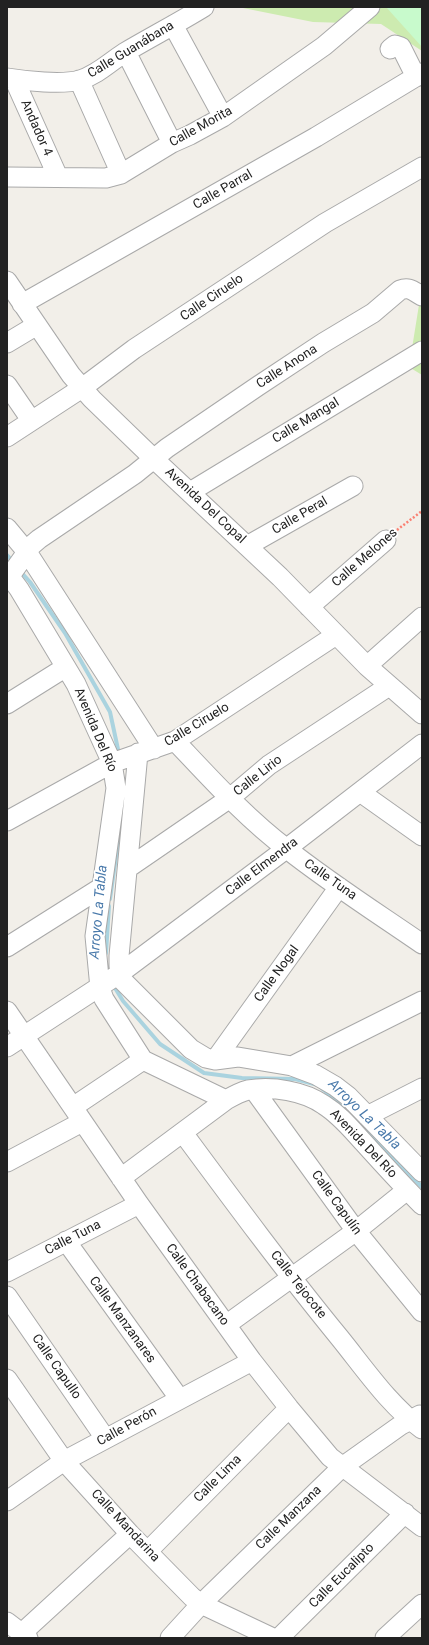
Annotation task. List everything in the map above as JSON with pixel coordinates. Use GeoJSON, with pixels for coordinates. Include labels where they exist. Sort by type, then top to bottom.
{"type":"FeatureCollection","features":[{"type":"Feature","properties":{"kind":"street","name":"Calle Guanábana"},"geometry":{"type":"LineString","coordinates":[[11,79],[59,82],[79,80],[99,71],[126,52],[204,7]]}},
{"type":"Feature","properties":{"kind":"street","name":"Calle Morita"},"geometry":{"type":"LineString","coordinates":[[7,177],[106,178],[121,174],[172,142],[190,135],[223,117],[324,46],[370,7]]}},
{"type":"Feature","properties":{"kind":"street"},"geometry":{"type":"LineString","coordinates":[[173,25],[223,117]]}},
{"type":"Feature","properties":{"kind":"street"},"geometry":{"type":"LineString","coordinates":[[390,49],[395,45],[401,48],[419,75]]}},
{"type":"Feature","properties":{"kind":"street"},"geometry":{"type":"LineString","coordinates":[[126,52],[172,142]]}},
{"type":"Feature","properties":{"kind":"street","name":"Calle Parral"},"geometry":{"type":"LineString","coordinates":[[22,304],[316,137],[419,75]]}},
{"type":"Feature","properties":{"kind":"street","name":"Andador 4"},"geometry":{"type":"LineString","coordinates":[[11,79],[58,177]]}},
{"type":"Feature","properties":{"kind":"street"},"geometry":{"type":"LineString","coordinates":[[79,80],[121,174]]}},
{"type":"Feature","properties":{"kind":"street","name":"Calle Ciruelo"},"geometry":{"type":"LineString","coordinates":[[8,433],[32,420],[82,388],[134,350],[325,223],[422,167]]}},
{"type":"Feature","properties":{"kind":"street","name":"Avenida Del Copal"},"geometry":{"type":"LineString","coordinates":[[7,281],[36,325],[82,388],[154,459],[248,546],[367,666],[422,714]]}},
{"type":"Feature","properties":{"kind":"street","name":"Calle Anona"},"geometry":{"type":"LineString","coordinates":[[154,459],[167,448],[258,386],[323,343],[373,313],[400,290],[405,288],[412,289],[422,296]]}},
{"type":"Feature","properties":{"kind":"street"},"geometry":{"type":"LineString","coordinates":[[7,343],[36,325]]}},
{"type":"Feature","properties":{"kind":"street","name":"Calle Mangal"},"geometry":{"type":"LineString","coordinates":[[190,492],[422,351]]}},
{"type":"Feature","properties":{"kind":"street"},"geometry":{"type":"LineString","coordinates":[[7,385],[32,420]]}},
{"type":"Feature","properties":{"kind":"street"},"geometry":{"type":"LineString","coordinates":[[15,568],[40,538],[135,474],[154,459]]}},
{"type":"Feature","properties":{"kind":"street","name":"Calle Peral"},"geometry":{"type":"LineString","coordinates":[[248,546],[353,486]]}},
{"type":"Feature","properties":{"kind":"street","name":"Avenida Del Río"},"geometry":{"type":"LineString","coordinates":[[7,528],[15,568],[66,667],[76,684],[129,757]]}},
{"type":"Feature","properties":{"kind":"street","name":"Calle Melones"},"geometry":{"type":"LineString","coordinates":[[309,607],[386,540]]}},
{"type":"Feature","properties":{"kind":"street","name":"Avenida Del Río"},"geometry":{"type":"LineString","coordinates":[[15,568],[129,757],[128,868],[119,956],[104,999],[143,1060]]}},
{"type":"Feature","properties":{"kind":"street"},"geometry":{"type":"LineString","coordinates":[[367,666],[422,617]]}},
{"type":"Feature","properties":{"kind":"street","name":"Calle Ciruelo"},"geometry":{"type":"LineString","coordinates":[[7,820],[129,757],[175,741],[336,635]]}},
{"type":"Feature","properties":{"kind":"street"},"geometry":{"type":"LineString","coordinates":[[7,704],[66,667]]}},
{"type":"Feature","properties":{"kind":"street","name":"Calle Lirio"},"geometry":{"type":"LineString","coordinates":[[128,868],[230,798],[270,765],[389,686]]}},
{"type":"Feature","properties":{"kind":"street","name":"Calle Tuna"},"geometry":{"type":"LineString","coordinates":[[175,741],[230,798],[286,849],[422,944]]}},
{"type":"Feature","properties":{"kind":"street","name":"Calle Elmendra"},"geometry":{"type":"LineString","coordinates":[[7,1047],[111,980],[286,849],[422,744]]}},
{"type":"Feature","properties":{"kind":"street","name":"Avenida Del Río"},"geometry":{"type":"LineString","coordinates":[[129,757],[116,788],[95,936],[111,980],[128,987],[191,1049],[206,1058],[215,1060],[238,1057],[292,1066],[316,1075],[336,1086],[348,1096],[422,1172]]}},
{"type":"Feature","properties":{"kind":"street"},"geometry":{"type":"LineString","coordinates":[[360,792],[422,836]]}},
{"type":"Feature","properties":{"kind":"street"},"geometry":{"type":"LineString","coordinates":[[7,947],[102,887]]}},
{"type":"Feature","properties":{"kind":"street","name":"Calle Nogal"},"geometry":{"type":"LineString","coordinates":[[215,1060],[339,887]]}},
{"type":"Feature","properties":{"kind":"street"},"geometry":{"type":"LineString","coordinates":[[292,1066],[422,1002]]}},
{"type":"Feature","properties":{"kind":"street","name":"Calle Chabacano"},"geometry":{"type":"LineString","coordinates":[[7,1011],[139,1204],[252,1361],[289,1408],[330,1457],[422,1527]]}},
{"type":"Feature","properties":{"kind":"street"},"geometry":{"type":"LineString","coordinates":[[7,1162],[77,1114],[143,1060],[226,1100],[122,1178]]}},
{"type":"Feature","properties":{"kind":"street"},"geometry":{"type":"LineString","coordinates":[[367,1116],[422,1088]]}},
{"type":"Feature","properties":{"kind":"street","name":"Avenida Del Río"},"geometry":{"type":"LineString","coordinates":[[226,1100],[238,1093],[254,1090],[276,1090],[294,1092],[310,1097],[325,1105],[342,1118],[422,1205]]}},
{"type":"Feature","properties":{"kind":"street","name":"Calle Capulín"},"geometry":{"type":"LineString","coordinates":[[254,1090],[356,1231],[422,1312]]}},
{"type":"Feature","properties":{"kind":"street","name":"Calle Tejocote"},"geometry":{"type":"LineString","coordinates":[[183,1133],[292,1279],[386,1395],[418,1421]]}},
{"type":"Feature","properties":{"kind":"street"},"geometry":{"type":"LineString","coordinates":[[226,1325],[292,1279],[356,1231],[407,1190]]}},
{"type":"Feature","properties":{"kind":"street","name":"Calle Tuna"},"geometry":{"type":"LineString","coordinates":[[7,1272],[139,1204]]}},
{"type":"Feature","properties":{"kind":"street","name":"Calle Manzanares"},"geometry":{"type":"LineString","coordinates":[[66,1241],[179,1398]]}},
{"type":"Feature","properties":{"kind":"street","name":"Calle Capullo"},"geometry":{"type":"LineString","coordinates":[[7,1296],[105,1438]]}},
{"type":"Feature","properties":{"kind":"street","name":"Calle Perón"},"geometry":{"type":"LineString","coordinates":[[7,1501],[64,1461],[179,1398],[252,1361]]}},
{"type":"Feature","properties":{"kind":"street","name":"Calle Mandarina"},"geometry":{"type":"LineString","coordinates":[[7,1379],[64,1461],[130,1534],[192,1598],[201,1604],[273,1638]]}},
{"type":"Feature","properties":{"kind":"street","name":"Calle Lima"},"geometry":{"type":"LineString","coordinates":[[148,1551],[289,1408]]}},
{"type":"Feature","properties":{"kind":"street","name":"Calle Manzana"},"geometry":{"type":"LineString","coordinates":[[170,1638],[201,1604],[342,1467],[401,1425],[418,1421]]}},
{"type":"Feature","properties":{"kind":"street","name":"Calle Eucalipto"},"geometry":{"type":"LineString","coordinates":[[279,1638],[404,1514]]}},
{"type":"Feature","properties":{"kind":"street"},"geometry":{"type":"LineString","coordinates":[[7,1622],[25,1636],[130,1534]]}},
{"type":"Feature","properties":{"kind":"street"},"geometry":{"type":"LineString","coordinates":[[385,1638],[422,1604]]}},
{"type":"Feature","properties":{"kind":"path","name":"Calle Melones"},"geometry":{"type":"LineString","coordinates":[[386,540],[422,511]]}},
{"type":"Feature","properties":{"kind":"green space"},"geometry":{"type":"Polygon","coordinates":[[[238,7],[422,7],[422,51],[381,24],[313,22],[238,7]]]}},
{"type":"Feature","properties":{"kind":"green space"},"geometry":{"type":"Polygon","coordinates":[[[386,7],[422,7],[422,47],[386,7]]]}},
{"type":"Feature","properties":{"kind":"green space"},"geometry":{"type":"Polygon","coordinates":[[[422,286],[422,375],[409,367],[422,286]]]}},
{"type":"Feature","properties":{"kind":"waterway","name":"Arroyo La Tabla"},"geometry":{"type":"LineString","coordinates":[[7,555],[13,562]]}},
{"type":"Feature","properties":{"kind":"waterway","name":"Arroyo La Tabla"},"geometry":{"type":"LineString","coordinates":[[20,571],[30,582],[65,633],[110,712],[119,754]]}},
{"type":"Feature","properties":{"kind":"waterway","name":"Arroyo La Tabla"},"geometry":{"type":"LineString","coordinates":[[110,899],[122,814]]}},
{"type":"Feature","properties":{"kind":"waterway","name":"Arroyo La Tabla"},"geometry":{"type":"LineString","coordinates":[[106,953],[109,906]]}},
{"type":"Feature","properties":{"kind":"waterway","name":"Arroyo La Tabla"},"geometry":{"type":"LineString","coordinates":[[112,983],[123,1001],[160,1044],[204,1073],[242,1078],[295,1079],[318,1085],[348,1111],[422,1187]]}}]}
